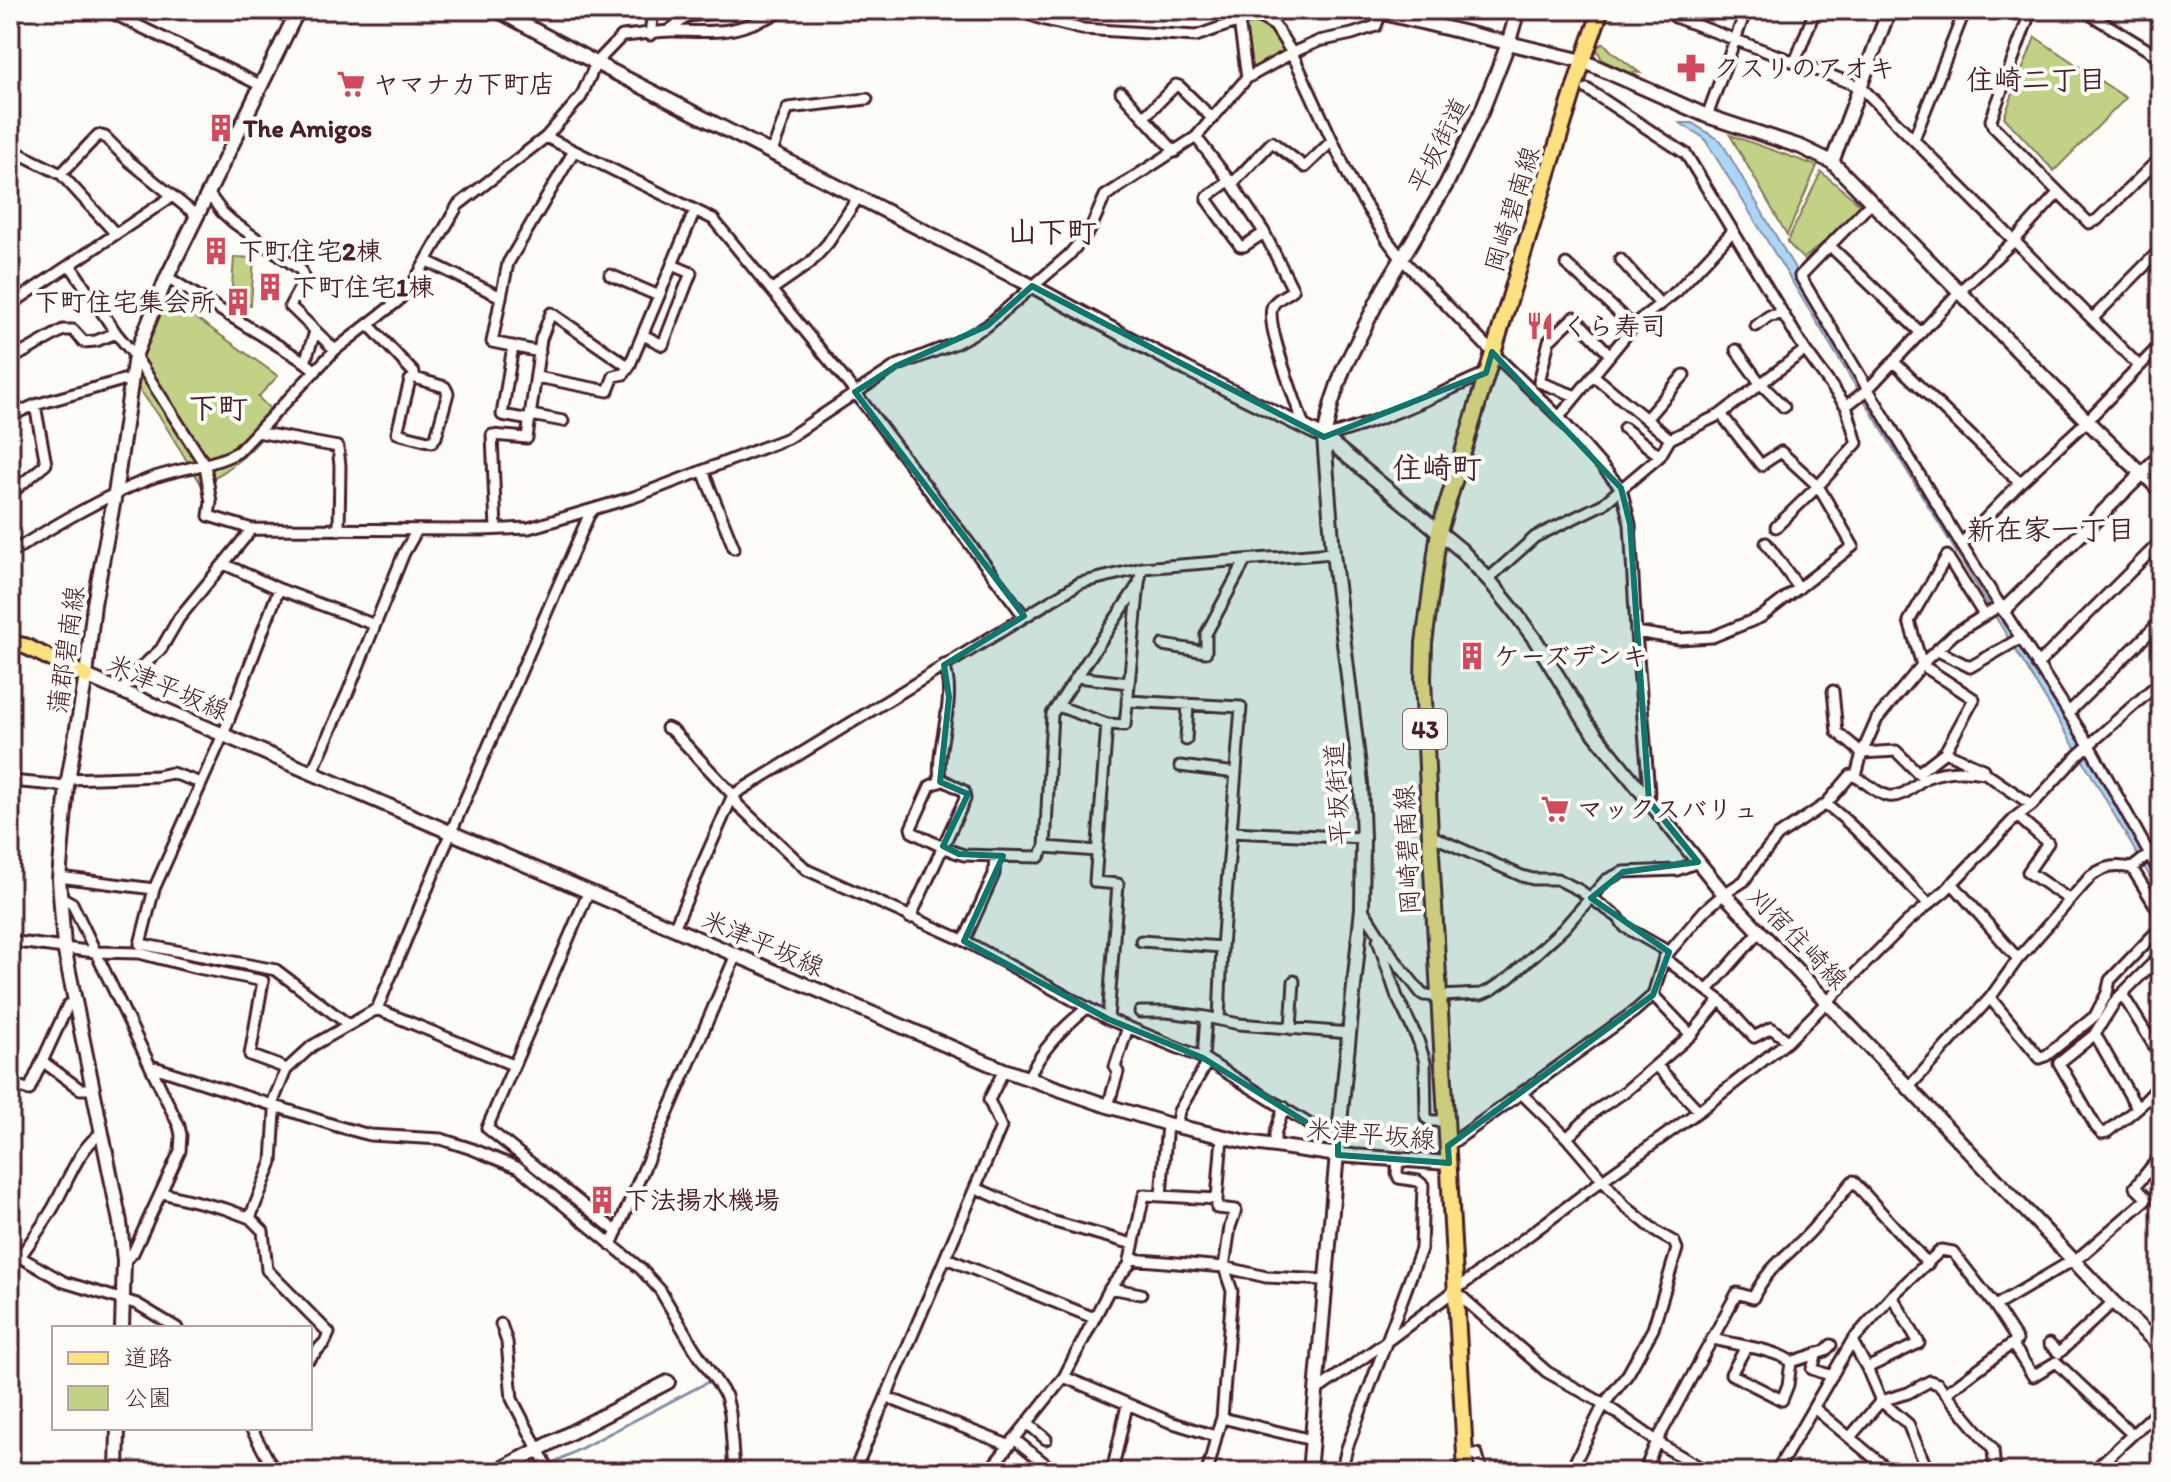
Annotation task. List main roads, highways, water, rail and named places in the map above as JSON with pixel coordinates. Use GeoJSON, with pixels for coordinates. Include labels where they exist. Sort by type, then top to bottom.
{"type":"FeatureCollection","features":[{"type":"Feature","properties":{"kind":"main road","name":"蒲郡碧南線"},"geometry":{"type":"LineString","coordinates":[[122,1326],[124,1261],[120,1222],[64,947],[59,877],[68,783],[135,356],[196,215],[298,10]]}},
{"type":"Feature","properties":{"kind":"main road","name":"刈宿住崎線"},"geometry":{"type":"LineString","coordinates":[[497,10],[1032,286],[1186,369],[1324,437],[1461,550],[1488,579],[1536,641],[1587,724],[1724,894],[2113,1302],[2161,1347]]}},
{"type":"Feature","properties":{"kind":"main road","name":"平坂街道"},"geometry":{"type":"LineString","coordinates":[[1338,1148],[1362,908],[1363,838],[1361,783],[1333,553],[1324,437],[1343,370],[1384,288],[1446,185],[1481,113],[1518,10]]}},
{"type":"Feature","properties":{"kind":"main road","name":"岡崎碧南線"},"geometry":{"type":"LineString","coordinates":[[1466,1472],[1430,835],[1424,643],[1439,531],[1492,352],[1601,10]]}},
{"type":"Feature","properties":{"kind":"main road"},"geometry":{"type":"LineString","coordinates":[[1832,162],[1889,10]]}},
{"type":"Feature","properties":{"kind":"main road"},"geometry":{"type":"LineString","coordinates":[[1376,12],[1583,61],[1707,116],[1801,147],[1832,162],[2142,474]]}},
{"type":"Feature","properties":{"kind":"main road"},"geometry":{"type":"LineString","coordinates":[[2002,607],[2161,455]]}},
{"type":"Feature","properties":{"kind":"main road"},"geometry":{"type":"LineString","coordinates":[[10,631],[17,644],[86,676]]}},
{"type":"Feature","properties":{"kind":"main road","name":"米津平坂線"},"geometry":{"type":"LineString","coordinates":[[86,676],[1004,1070],[1108,1106],[1222,1137],[1275,1146],[1338,1148],[1398,1159],[1449,1163]]}},
{"type":"Feature","properties":{"kind":"main road"},"geometry":{"type":"LineString","coordinates":[[1309,1472],[1338,1148]]}},
{"type":"Feature","properties":{"kind":"main road"},"geometry":{"type":"LineString","coordinates":[[495,1472],[668,1382]]}},
{"type":"Feature","properties":{"kind":"main road"},"geometry":{"type":"LineString","coordinates":[[117,1472],[118,1430]]}},
{"type":"Feature","properties":{"kind":"water"},"geometry":{"type":"Polygon","coordinates":[[[1680,123],[1692,123],[1721,141],[1974,570],[2117,803],[2161,882],[2161,896],[2091,774],[1704,138],[1680,123]]]}},
{"type":"Feature","properties":{"kind":"waterway"},"geometry":{"type":"LineString","coordinates":[[532,1472],[708,1382]]}},
{"type":"Feature","properties":{"kind":"place","name":"クスリのアオキ"},"geometry":{"type":"Point","coordinates":[1691,68]}},
{"type":"Feature","properties":{"kind":"place","name":"ヤマナカ下町店"},"geometry":{"type":"Point","coordinates":[351,84]}},
{"type":"Feature","properties":{"kind":"place","name":"The Amigos"},"geometry":{"type":"Point","coordinates":[221,128]}},
{"type":"Feature","properties":{"kind":"place","name":"下町住宅2棟"},"geometry":{"type":"Point","coordinates":[216,251]}},
{"type":"Feature","properties":{"kind":"place","name":"下町住宅1棟"},"geometry":{"type":"Point","coordinates":[270,287]}},
{"type":"Feature","properties":{"kind":"place","name":"下町住宅集会所"},"geometry":{"type":"Point","coordinates":[238,302]}},
{"type":"Feature","properties":{"kind":"place","name":"くら寿司"},"geometry":{"type":"Point","coordinates":[1540,326]}},
{"type":"Feature","properties":{"kind":"place","name":"ケーズデンキ"},"geometry":{"type":"Point","coordinates":[1472,656]}},
{"type":"Feature","properties":{"kind":"place","name":"マックスバリュ"},"geometry":{"type":"Point","coordinates":[1555,809]}},
{"type":"Feature","properties":{"kind":"place","name":"下法揚水機場"},"geometry":{"type":"Point","coordinates":[602,1200]}},
{"type":"Feature","properties":{"kind":"district","name":"住崎二丁目"},"geometry":{"type":"Point","coordinates":[2036,79]}},
{"type":"Feature","properties":{"kind":"district","name":"山下町"},"geometry":{"type":"Point","coordinates":[1052,231]}},
{"type":"Feature","properties":{"kind":"district","name":"下町"},"geometry":{"type":"Point","coordinates":[218,407]}},
{"type":"Feature","properties":{"kind":"district","name":"住崎町"},"geometry":{"type":"Point","coordinates":[1437,467]}},
{"type":"Feature","properties":{"kind":"district","name":"新在家一丁目"},"geometry":{"type":"Point","coordinates":[2051,529]}}]}
